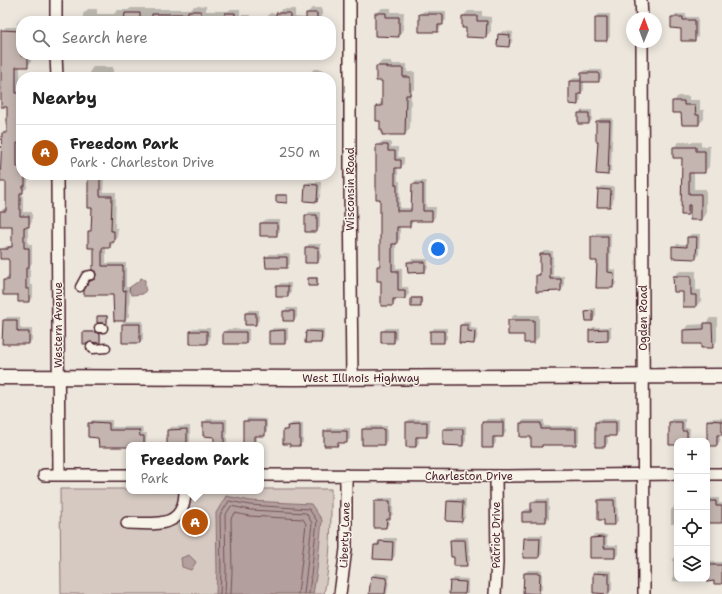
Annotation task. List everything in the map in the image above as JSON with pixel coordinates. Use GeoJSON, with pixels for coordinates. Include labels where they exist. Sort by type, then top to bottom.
{"type":"FeatureCollection","features":[{"type":"Feature","properties":{"kind":"street"},"geometry":{"type":"LineString","coordinates":[[56,0],[56,16]]}},
{"type":"Feature","properties":{"kind":"street","name":"Wisconsin Road"},"geometry":{"type":"LineString","coordinates":[[350,0],[352,378]]}},
{"type":"Feature","properties":{"kind":"street"},"geometry":{"type":"LineString","coordinates":[[642,0],[642,12]]}},
{"type":"Feature","properties":{"kind":"street","name":"Ogden Road"},"geometry":{"type":"LineString","coordinates":[[642,48],[644,594]]}},
{"type":"Feature","properties":{"kind":"street"},"geometry":{"type":"LineString","coordinates":[[56,60],[57,72]]}},
{"type":"Feature","properties":{"kind":"street","name":"Western Avenue"},"geometry":{"type":"LineString","coordinates":[[58,180],[59,474]]}},
{"type":"Feature","properties":{"kind":"street"},"geometry":{"type":"LineString","coordinates":[[80,287],[86,276],[91,275]]}},
{"type":"Feature","properties":{"kind":"street"},"geometry":{"type":"LineString","coordinates":[[90,347],[93,349],[106,348]]}},
{"type":"Feature","properties":{"kind":"street","name":"West Illinois Highway"},"geometry":{"type":"LineString","coordinates":[[0,377],[352,378],[722,376]]}},
{"type":"Feature","properties":{"kind":"street"},"geometry":{"type":"LineString","coordinates":[[44,474],[126,475]]}},
{"type":"Feature","properties":{"kind":"street","name":"Charleston Drive"},"geometry":{"type":"LineString","coordinates":[[264,475],[496,476],[674,474]]}},
{"type":"Feature","properties":{"kind":"street"},"geometry":{"type":"LineString","coordinates":[[710,474],[722,474]]}},
{"type":"Feature","properties":{"kind":"street","name":"Liberty Lane"},"geometry":{"type":"LineString","coordinates":[[340,594],[346,549],[346,475]]}},
{"type":"Feature","properties":{"kind":"street","name":"Patriot Drive"},"geometry":{"type":"LineString","coordinates":[[494,594],[497,563],[496,476]]}},
{"type":"Feature","properties":{"kind":"street"},"geometry":{"type":"LineString","coordinates":[[127,523],[163,523],[176,518],[182,509],[184,494]]}},
{"type":"Feature","properties":{"kind":"shaded area"},"geometry":{"type":"Polygon","coordinates":[[[60,489],[126,489],[126,494],[264,494],[264,489],[331,489],[331,529],[324,594],[61,594],[60,489]]]}},
{"type":"Feature","properties":{"kind":"water"},"geometry":{"type":"Polygon","coordinates":[[[141,278],[145,280],[146,290],[143,294],[132,295],[129,290],[130,287],[141,278]]]}},
{"type":"Feature","properties":{"kind":"water"},"geometry":{"type":"Polygon","coordinates":[[[226,496],[251,501],[311,504],[322,520],[313,594],[216,594],[216,513],[226,496]]]}},
{"type":"Feature","properties":{"kind":"water"},"geometry":{"type":"Polygon","coordinates":[[[189,555],[196,562],[191,570],[182,567],[181,558],[189,555]]]}},
{"type":"Feature","properties":{"kind":"building"},"geometry":{"type":"Polygon","coordinates":[[[188,11],[201,11],[201,16],[152,16],[152,14],[188,14],[188,11]]]}},
{"type":"Feature","properties":{"kind":"building"},"geometry":{"type":"Polygon","coordinates":[[[125,13],[140,13],[140,16],[125,16],[125,13]]]}},
{"type":"Feature","properties":{"kind":"building"},"geometry":{"type":"Polygon","coordinates":[[[225,13],[235,13],[235,16],[225,16],[225,13]]]}},
{"type":"Feature","properties":{"kind":"building"},"geometry":{"type":"Polygon","coordinates":[[[276,13],[290,13],[290,16],[276,16],[276,13]]]}},
{"type":"Feature","properties":{"kind":"building"},"geometry":{"type":"Polygon","coordinates":[[[306,13],[317,13],[317,16],[306,16],[306,13]]]}},
{"type":"Feature","properties":{"kind":"building"},"geometry":{"type":"Polygon","coordinates":[[[375,13],[386,13],[386,17],[399,17],[399,37],[375,36],[375,13]]]}},
{"type":"Feature","properties":{"kind":"building"},"geometry":{"type":"Polygon","coordinates":[[[419,14],[443,14],[443,25],[438,25],[438,32],[419,32],[419,14]]]}},
{"type":"Feature","properties":{"kind":"building"},"geometry":{"type":"Polygon","coordinates":[[[462,16],[477,16],[477,21],[487,21],[486,38],[466,37],[466,28],[462,28],[462,16]]]}},
{"type":"Feature","properties":{"kind":"building"},"geometry":{"type":"Polygon","coordinates":[[[595,17],[607,17],[607,41],[595,41],[595,17]]]}},
{"type":"Feature","properties":{"kind":"building"},"geometry":{"type":"Polygon","coordinates":[[[671,17],[683,17],[683,20],[695,20],[695,41],[681,41],[681,29],[671,28],[671,17]]]}},
{"type":"Feature","properties":{"kind":"building"},"geometry":{"type":"Polygon","coordinates":[[[1,30],[16,31],[16,60],[28,60],[28,67],[16,67],[16,180],[25,180],[23,193],[20,193],[20,216],[29,216],[29,227],[24,227],[24,248],[29,248],[29,268],[26,268],[26,289],[29,289],[29,302],[18,302],[18,295],[3,295],[3,280],[9,280],[9,261],[8,259],[0,259],[0,249],[8,249],[8,247],[12,247],[12,226],[0,226],[0,211],[6,211],[6,182],[0,182],[2,133],[7,133],[7,107],[1,107],[1,30]]]}},
{"type":"Feature","properties":{"kind":"building"},"geometry":{"type":"Polygon","coordinates":[[[498,34],[510,35],[509,47],[497,46],[498,34]]]}},
{"type":"Feature","properties":{"kind":"building"},"geometry":{"type":"Polygon","coordinates":[[[376,66],[403,68],[403,77],[410,77],[410,95],[406,95],[405,135],[382,135],[382,130],[380,130],[380,121],[376,121],[376,106],[382,106],[382,81],[376,81],[376,66]]]}},
{"type":"Feature","properties":{"kind":"building"},"geometry":{"type":"Polygon","coordinates":[[[581,73],[599,73],[599,82],[581,82],[581,94],[578,94],[578,105],[569,104],[569,81],[581,81],[581,73]]]}},
{"type":"Feature","properties":{"kind":"building"},"geometry":{"type":"Polygon","coordinates":[[[672,101],[684,101],[684,105],[695,105],[696,115],[699,115],[699,125],[682,125],[681,113],[672,113],[672,101]]]}},
{"type":"Feature","properties":{"kind":"building"},"geometry":{"type":"Polygon","coordinates":[[[578,113],[589,113],[589,124],[578,124],[578,113]]]}},
{"type":"Feature","properties":{"kind":"building"},"geometry":{"type":"Polygon","coordinates":[[[596,121],[610,121],[608,175],[596,174],[598,141],[596,141],[596,121]]]}},
{"type":"Feature","properties":{"kind":"building"},"geometry":{"type":"Polygon","coordinates":[[[376,145],[388,145],[388,151],[395,151],[395,160],[401,160],[401,168],[395,168],[395,185],[397,185],[397,211],[411,211],[412,184],[423,184],[423,211],[432,211],[432,221],[410,221],[410,227],[397,227],[397,244],[392,244],[392,271],[398,271],[398,290],[405,290],[405,299],[393,299],[393,306],[381,306],[381,281],[377,281],[377,266],[380,266],[380,199],[376,199],[376,145]]]}},
{"type":"Feature","properties":{"kind":"building"},"geometry":{"type":"Polygon","coordinates":[[[673,147],[696,147],[696,151],[705,151],[705,173],[689,173],[689,194],[701,194],[701,220],[690,220],[690,205],[688,205],[688,215],[681,215],[682,158],[673,158],[673,147]]]}},
{"type":"Feature","properties":{"kind":"building"},"geometry":{"type":"Polygon","coordinates":[[[88,180],[100,180],[100,196],[112,196],[111,231],[114,231],[114,242],[110,242],[110,248],[102,248],[102,266],[123,266],[123,291],[126,290],[125,321],[114,321],[113,295],[84,295],[84,290],[90,281],[95,279],[96,274],[95,271],[92,270],[92,266],[94,266],[94,248],[88,248],[88,231],[91,231],[92,208],[88,208],[88,180]]]}},
{"type":"Feature","properties":{"kind":"building"},"geometry":{"type":"Polygon","coordinates":[[[305,184],[318,185],[317,202],[304,201],[305,184]]]}},
{"type":"Feature","properties":{"kind":"building"},"geometry":{"type":"Polygon","coordinates":[[[598,189],[611,190],[610,207],[597,207],[598,189]]]}},
{"type":"Feature","properties":{"kind":"building"},"geometry":{"type":"Polygon","coordinates":[[[276,195],[287,195],[287,203],[276,202],[276,195]]]}},
{"type":"Feature","properties":{"kind":"building"},"geometry":{"type":"Polygon","coordinates":[[[305,215],[317,215],[317,232],[305,232],[305,215]]]}},
{"type":"Feature","properties":{"kind":"building"},"geometry":{"type":"Polygon","coordinates":[[[260,223],[277,223],[277,236],[260,236],[260,223]]]}},
{"type":"Feature","properties":{"kind":"building"},"geometry":{"type":"Polygon","coordinates":[[[591,236],[608,236],[608,272],[614,273],[613,288],[596,288],[597,261],[591,261],[591,236]]]}},
{"type":"Feature","properties":{"kind":"building"},"geometry":{"type":"Polygon","coordinates":[[[687,237],[697,237],[696,259],[672,258],[672,246],[687,247],[687,237]]]}},
{"type":"Feature","properties":{"kind":"building"},"geometry":{"type":"Polygon","coordinates":[[[305,247],[318,247],[318,263],[305,263],[305,247]]]}},
{"type":"Feature","properties":{"kind":"building"},"geometry":{"type":"Polygon","coordinates":[[[540,254],[550,254],[550,279],[561,279],[561,291],[536,292],[536,275],[540,275],[540,254]]]}},
{"type":"Feature","properties":{"kind":"building"},"geometry":{"type":"Polygon","coordinates":[[[265,257],[287,257],[287,268],[266,268],[265,257]]]}},
{"type":"Feature","properties":{"kind":"building"},"geometry":{"type":"Polygon","coordinates":[[[407,262],[425,262],[425,272],[408,273],[407,262]]]}},
{"type":"Feature","properties":{"kind":"building"},"geometry":{"type":"Polygon","coordinates":[[[673,276],[691,276],[691,295],[696,295],[696,307],[683,307],[683,292],[674,292],[673,276]]]}},
{"type":"Feature","properties":{"kind":"building"},"geometry":{"type":"Polygon","coordinates":[[[308,278],[317,278],[317,286],[308,286],[308,278]]]}},
{"type":"Feature","properties":{"kind":"building"},"geometry":{"type":"Polygon","coordinates":[[[276,286],[288,286],[288,297],[276,297],[276,286]]]}},
{"type":"Feature","properties":{"kind":"building"},"geometry":{"type":"Polygon","coordinates":[[[411,298],[421,298],[421,307],[411,307],[411,298]]]}},
{"type":"Feature","properties":{"kind":"building"},"geometry":{"type":"Polygon","coordinates":[[[283,311],[294,311],[294,321],[283,321],[283,311]]]}},
{"type":"Feature","properties":{"kind":"building"},"geometry":{"type":"Polygon","coordinates":[[[593,311],[593,321],[586,321],[585,312],[593,311]]]}},
{"type":"Feature","properties":{"kind":"building"},"geometry":{"type":"Polygon","coordinates":[[[245,313],[256,313],[256,325],[245,325],[245,313]]]}},
{"type":"Feature","properties":{"kind":"building"},"geometry":{"type":"Polygon","coordinates":[[[97,316],[107,316],[107,324],[97,323],[97,316]]]}},
{"type":"Feature","properties":{"kind":"building"},"geometry":{"type":"Polygon","coordinates":[[[3,320],[17,320],[17,331],[29,332],[29,344],[2,344],[3,320]]]}},
{"type":"Feature","properties":{"kind":"building"},"geometry":{"type":"Polygon","coordinates":[[[508,320],[534,320],[534,343],[524,343],[524,335],[508,335],[508,320]]]}},
{"type":"Feature","properties":{"kind":"building"},"geometry":{"type":"Polygon","coordinates":[[[704,323],[712,323],[713,348],[701,348],[701,344],[683,344],[683,330],[704,329],[704,323]]]}},
{"type":"Feature","properties":{"kind":"building"},"geometry":{"type":"Polygon","coordinates":[[[122,324],[140,324],[140,343],[122,343],[122,324]]]}},
{"type":"Feature","properties":{"kind":"building"},"geometry":{"type":"Polygon","coordinates":[[[460,325],[468,325],[468,331],[475,332],[474,344],[459,343],[460,325]]]}},
{"type":"Feature","properties":{"kind":"building"},"geometry":{"type":"Polygon","coordinates":[[[608,329],[608,341],[589,342],[589,330],[608,329]]]}},
{"type":"Feature","properties":{"kind":"building"},"geometry":{"type":"Polygon","coordinates":[[[285,330],[285,344],[269,344],[269,331],[285,330]]]}},
{"type":"Feature","properties":{"kind":"building"},"geometry":{"type":"Polygon","coordinates":[[[190,331],[207,331],[207,344],[190,344],[190,331]]]}},
{"type":"Feature","properties":{"kind":"building"},"geometry":{"type":"Polygon","coordinates":[[[306,331],[322,332],[321,343],[305,343],[306,331]]]}},
{"type":"Feature","properties":{"kind":"building"},"geometry":{"type":"Polygon","coordinates":[[[381,331],[394,331],[394,343],[381,343],[381,331]]]}},
{"type":"Feature","properties":{"kind":"building"},"geometry":{"type":"Polygon","coordinates":[[[430,331],[444,331],[444,343],[430,343],[430,331]]]}},
{"type":"Feature","properties":{"kind":"building"},"geometry":{"type":"Polygon","coordinates":[[[83,332],[95,332],[100,334],[100,343],[90,342],[83,344],[83,332]]]}},
{"type":"Feature","properties":{"kind":"building"},"geometry":{"type":"Polygon","coordinates":[[[223,332],[246,332],[246,344],[223,344],[223,332]]]}},
{"type":"Feature","properties":{"kind":"building"},"geometry":{"type":"Polygon","coordinates":[[[707,420],[722,421],[722,435],[717,435],[717,446],[710,446],[710,438],[707,438],[707,420]]]}},
{"type":"Feature","properties":{"kind":"building"},"geometry":{"type":"Polygon","coordinates":[[[243,421],[265,421],[265,436],[254,436],[254,442],[243,442],[243,421]]]}},
{"type":"Feature","properties":{"kind":"building"},"geometry":{"type":"Polygon","coordinates":[[[203,422],[224,422],[224,442],[214,442],[214,437],[203,436],[203,422]]]}},
{"type":"Feature","properties":{"kind":"building"},"geometry":{"type":"Polygon","coordinates":[[[406,422],[427,422],[427,437],[416,437],[416,447],[406,447],[406,422]]]}},
{"type":"Feature","properties":{"kind":"building"},"geometry":{"type":"Polygon","coordinates":[[[482,422],[503,422],[503,437],[493,437],[493,448],[482,448],[482,422]]]}},
{"type":"Feature","properties":{"kind":"building"},"geometry":{"type":"Polygon","coordinates":[[[595,422],[616,422],[616,436],[605,436],[605,447],[595,447],[595,422]]]}},
{"type":"Feature","properties":{"kind":"building"},"geometry":{"type":"Polygon","coordinates":[[[669,422],[682,422],[682,431],[687,431],[687,438],[674,438],[674,445],[669,445],[669,422]]]}},
{"type":"Feature","properties":{"kind":"building"},"geometry":{"type":"Polygon","coordinates":[[[88,423],[109,423],[109,430],[139,430],[140,436],[144,436],[144,442],[126,442],[126,447],[99,447],[98,438],[88,437],[88,423]]]}},
{"type":"Feature","properties":{"kind":"building"},"geometry":{"type":"Polygon","coordinates":[[[520,423],[541,423],[541,429],[576,429],[576,445],[542,445],[542,447],[531,447],[531,437],[520,437],[520,423]]]}},
{"type":"Feature","properties":{"kind":"building"},"geometry":{"type":"Polygon","coordinates":[[[300,425],[300,446],[283,444],[283,430],[288,430],[287,426],[300,425]]]}},
{"type":"Feature","properties":{"kind":"building"},"geometry":{"type":"Polygon","coordinates":[[[187,429],[187,442],[167,442],[167,430],[187,429]]]}},
{"type":"Feature","properties":{"kind":"building"},"geometry":{"type":"Polygon","coordinates":[[[362,429],[384,429],[384,445],[362,445],[362,429]]]}},
{"type":"Feature","properties":{"kind":"building"},"geometry":{"type":"Polygon","coordinates":[[[443,429],[463,429],[463,446],[443,445],[443,429]]]}},
{"type":"Feature","properties":{"kind":"building"},"geometry":{"type":"Polygon","coordinates":[[[324,431],[347,431],[347,443],[338,443],[338,446],[324,446],[324,431]]]}},
{"type":"Feature","properties":{"kind":"building"},"geometry":{"type":"Polygon","coordinates":[[[598,500],[614,500],[615,525],[604,525],[604,520],[598,520],[598,500]]]}},
{"type":"Feature","properties":{"kind":"building"},"geometry":{"type":"Polygon","coordinates":[[[374,501],[390,501],[390,519],[387,519],[386,528],[374,528],[374,501]]]}},
{"type":"Feature","properties":{"kind":"building"},"geometry":{"type":"Polygon","coordinates":[[[447,501],[463,502],[462,522],[446,521],[447,501]]]}},
{"type":"Feature","properties":{"kind":"building"},"geometry":{"type":"Polygon","coordinates":[[[710,501],[716,501],[716,506],[722,506],[722,523],[710,523],[710,501]]]}},
{"type":"Feature","properties":{"kind":"building"},"geometry":{"type":"Polygon","coordinates":[[[531,502],[546,502],[546,522],[522,522],[522,512],[531,512],[531,502]]]}},
{"type":"Feature","properties":{"kind":"building"},"geometry":{"type":"Polygon","coordinates":[[[604,537],[604,548],[615,548],[615,558],[590,558],[590,538],[604,537]]]}},
{"type":"Feature","properties":{"kind":"building"},"geometry":{"type":"Polygon","coordinates":[[[524,538],[540,538],[539,558],[523,558],[524,538]]]}},
{"type":"Feature","properties":{"kind":"building"},"geometry":{"type":"Polygon","coordinates":[[[450,540],[465,540],[467,566],[454,566],[454,557],[451,557],[450,540]]]}},
{"type":"Feature","properties":{"kind":"building"},"geometry":{"type":"Polygon","coordinates":[[[379,541],[393,542],[392,560],[373,559],[374,545],[379,545],[379,541]]]}},
{"type":"Feature","properties":{"kind":"building"},"geometry":{"type":"Polygon","coordinates":[[[710,565],[722,565],[722,584],[714,584],[714,581],[710,582],[710,565]]]}},
{"type":"Feature","properties":{"kind":"building"},"geometry":{"type":"Polygon","coordinates":[[[524,573],[540,573],[539,594],[523,593],[524,573]]]}},
{"type":"Feature","properties":{"kind":"building"},"geometry":{"type":"Polygon","coordinates":[[[593,573],[609,574],[609,594],[593,593],[593,573]]]}},
{"type":"Feature","properties":{"kind":"building"},"geometry":{"type":"Polygon","coordinates":[[[371,576],[387,578],[385,594],[369,594],[371,576]]]}},
{"type":"Feature","properties":{"kind":"building"},"geometry":{"type":"Polygon","coordinates":[[[450,581],[466,582],[465,594],[449,594],[450,581]]]}},
{"type":"Feature","properties":{"kind":"place","name":"Freedom Park"},"geometry":{"type":"Point","coordinates":[195,522]}}]}
